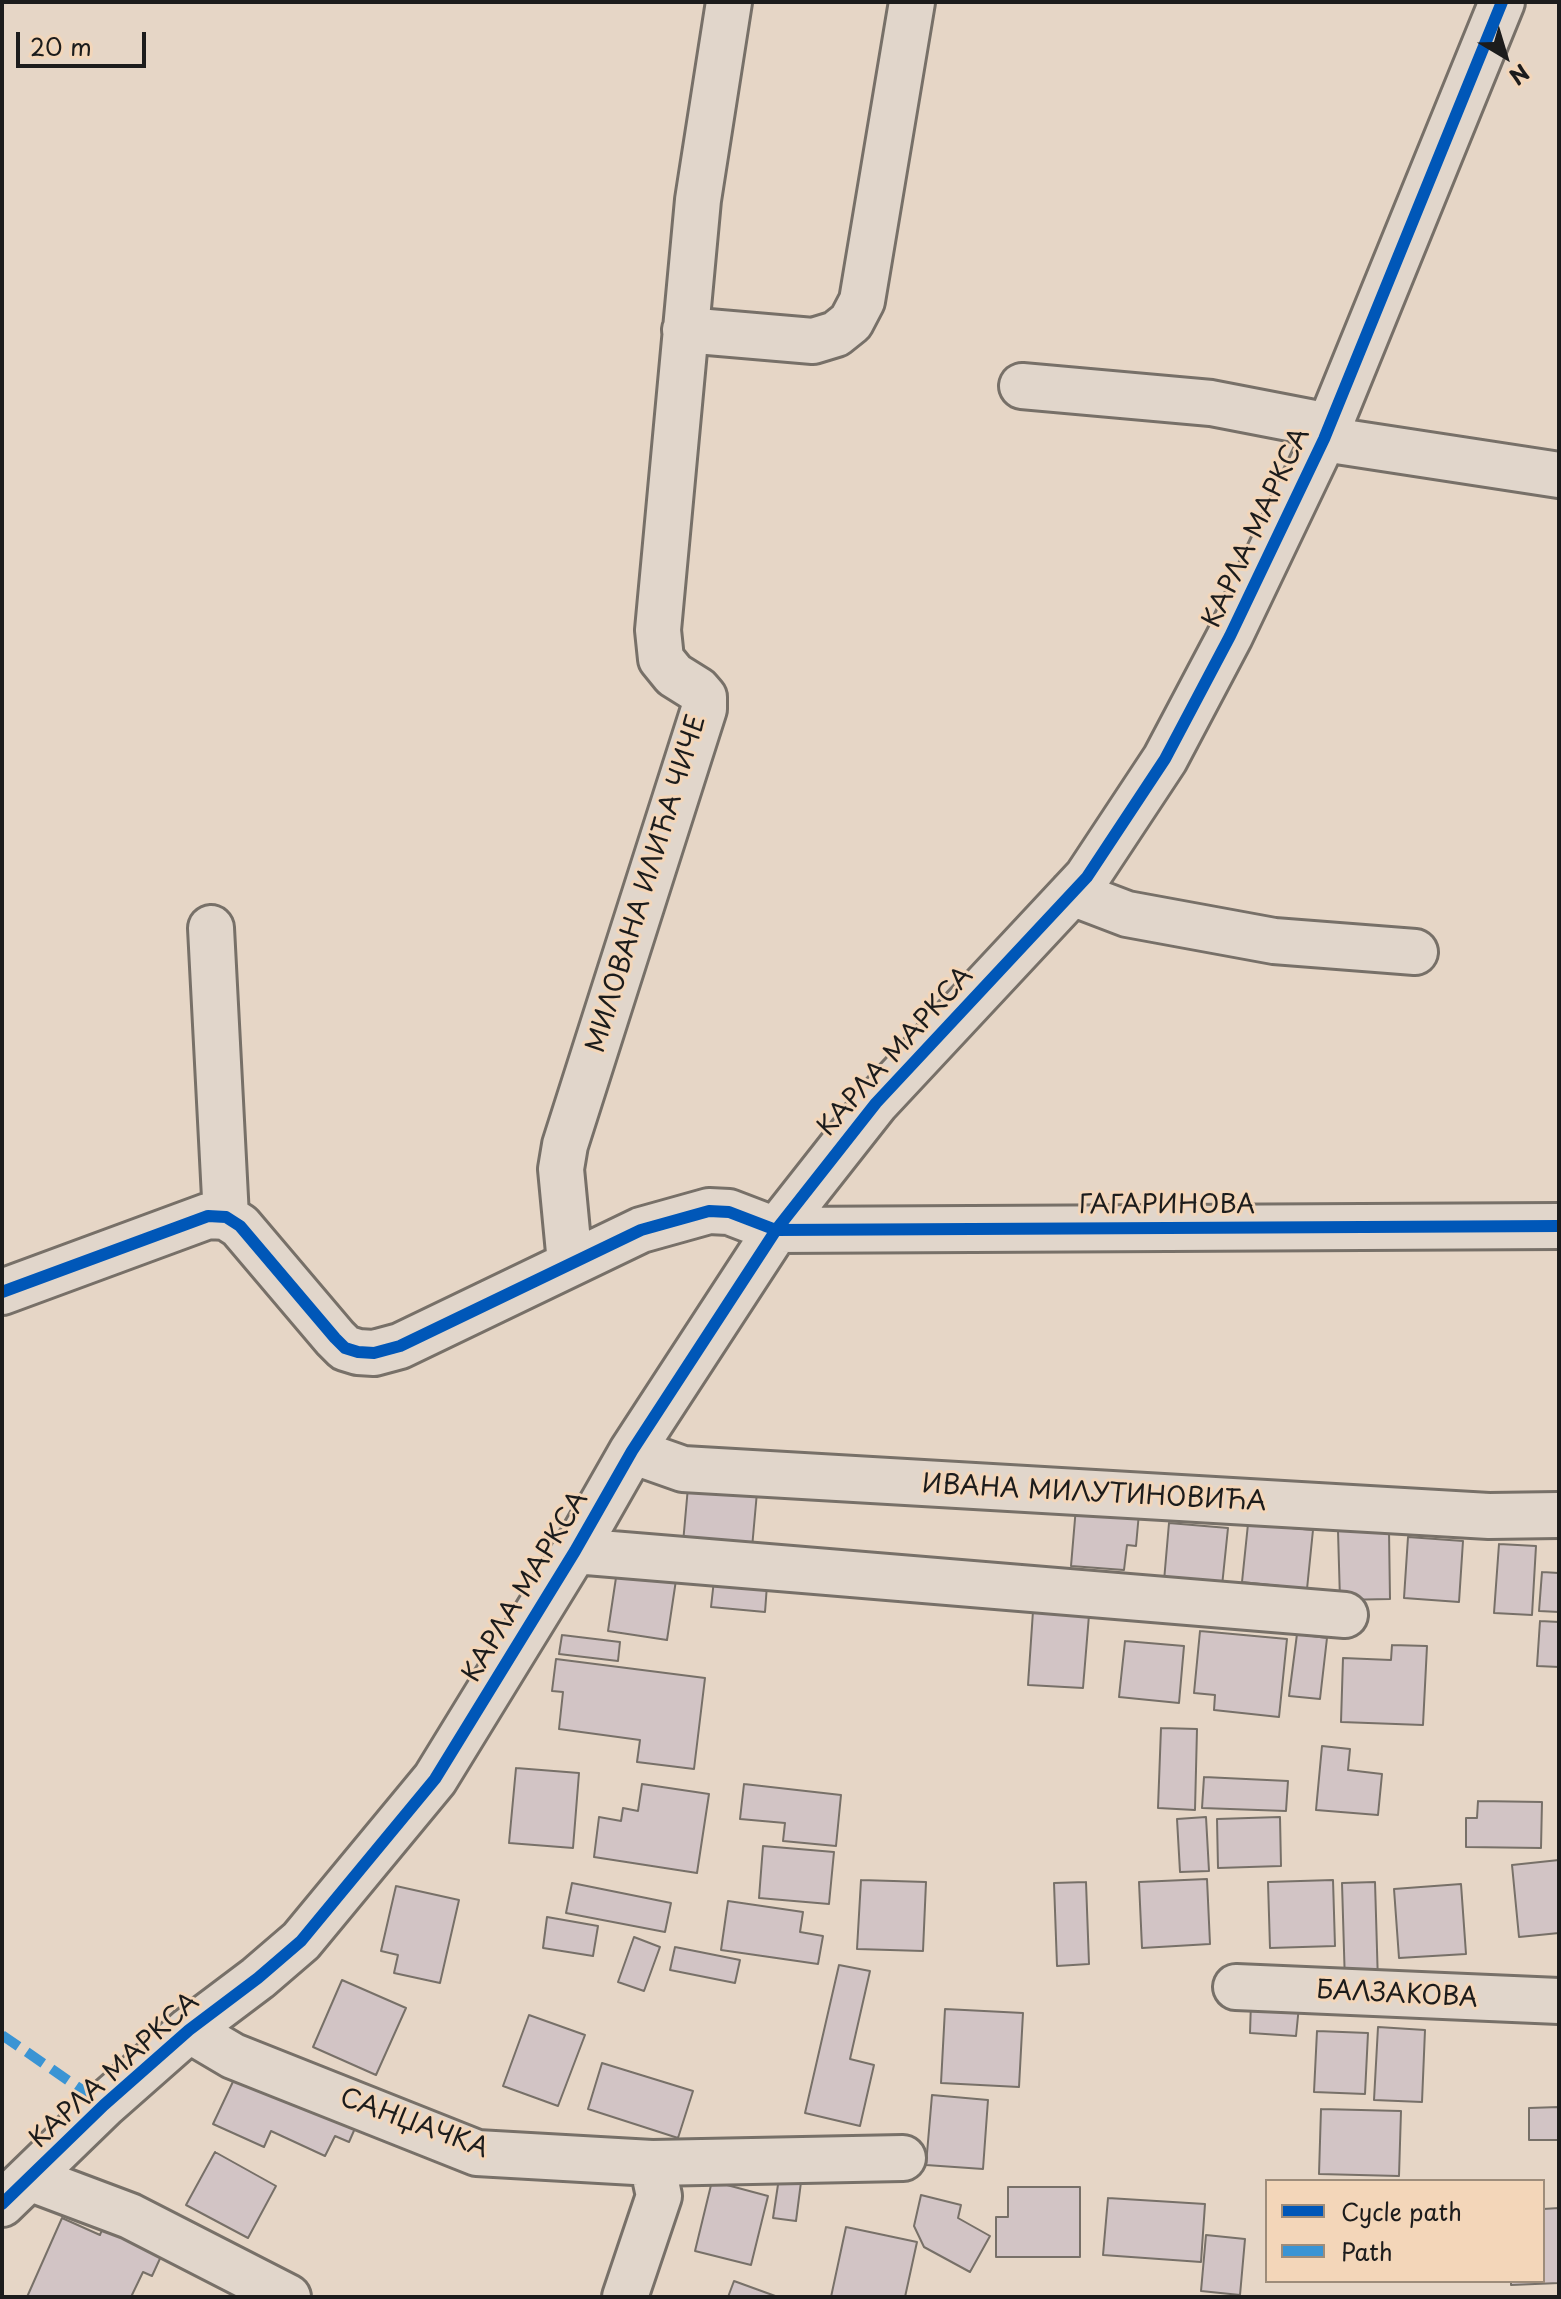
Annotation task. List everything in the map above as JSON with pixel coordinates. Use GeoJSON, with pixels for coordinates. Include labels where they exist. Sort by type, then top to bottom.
{"type":"FeatureCollection","features":[{"type":"Feature","properties":{"kind":"street","name":"МИЛОВАНА ИЛИЋА ЧИЧЕ"},"geometry":{"type":"LineString","coordinates":[[570,1263],[561,1169],[565,1145],[704,709],[704,697],[698,690],[665,666],[658,652],[658,630],[698,200],[729,2]]}},
{"type":"Feature","properties":{"kind":"street"},"geometry":{"type":"LineString","coordinates":[[685,330],[813,341],[836,334],[851,322],[862,301],[912,2]]}},
{"type":"Feature","properties":{"kind":"street","name":"КАРЛА МАРКСА"},"geometry":{"type":"LineString","coordinates":[[16,2191],[104,2105],[189,2030],[301,1941],[435,1779],[575,1551],[632,1451],[776,1230],[876,1103],[1087,877],[1165,759],[1230,636],[1327,432],[1502,2]]}},
{"type":"Feature","properties":{"kind":"street","name":"КАРЛА МАРКСА"},"geometry":{"type":"LineString","coordinates":[[1022,386],[1211,403],[1327,432],[1559,475]]}},
{"type":"Feature","properties":{"kind":"street"},"geometry":{"type":"LineString","coordinates":[[1072,893],[1127,914],[1274,941],[1415,952]]}},
{"type":"Feature","properties":{"kind":"street"},"geometry":{"type":"LineString","coordinates":[[211,928],[226,1217]]}},
{"type":"Feature","properties":{"kind":"street"},"geometry":{"type":"LineString","coordinates":[[2,1292],[208,1216],[226,1217],[240,1226],[345,1348],[374,1353],[400,1346],[641,1230],[709,1211],[729,1212],[776,1230]]}},
{"type":"Feature","properties":{"kind":"street","name":"ГАГАРИНОВА"},"geometry":{"type":"LineString","coordinates":[[776,1230],[1559,1226]]}},
{"type":"Feature","properties":{"kind":"street","name":"ИВАНА МИЛУТИНОВИЋА"},"geometry":{"type":"LineString","coordinates":[[632,1451],[683,1469],[1458,1514],[1559,1515]]}},
{"type":"Feature","properties":{"kind":"street","name":"КАРЛА МАРКСА"},"geometry":{"type":"LineString","coordinates":[[575,1551],[1345,1615]]}},
{"type":"Feature","properties":{"kind":"street","name":"БАЛЗАКОВА"},"geometry":{"type":"LineString","coordinates":[[1236,1987],[1559,2001]]}},
{"type":"Feature","properties":{"kind":"street","name":"САНЏАЧКА"},"geometry":{"type":"LineString","coordinates":[[189,2030],[233,2056],[477,2153],[652,2163],[903,2158]]}},
{"type":"Feature","properties":{"kind":"street"},"geometry":{"type":"LineString","coordinates":[[625,2297],[659,2196],[652,2163]]}},
{"type":"Feature","properties":{"kind":"street","name":"КАРЛА МАРКСА"},"geometry":{"type":"LineString","coordinates":[[16,2191],[130,2216],[288,2297]]}},
{"type":"Feature","properties":{"kind":"building"},"geometry":{"type":"Polygon","coordinates":[[[688,1487],[757,1492],[752,1548],[683,1543],[688,1487]]]}},
{"type":"Feature","properties":{"kind":"building"},"geometry":{"type":"Polygon","coordinates":[[[1076,1507],[1139,1513],[1136,1546],[1127,1545],[1124,1570],[1071,1566],[1076,1507]]]}},
{"type":"Feature","properties":{"kind":"building"},"geometry":{"type":"Polygon","coordinates":[[[1169,1523],[1228,1528],[1222,1586],[1164,1581],[1169,1523]]]}},
{"type":"Feature","properties":{"kind":"building"},"geometry":{"type":"Polygon","coordinates":[[[1248,1524],[1313,1530],[1307,1589],[1242,1582],[1248,1524]]]}},
{"type":"Feature","properties":{"kind":"building"},"geometry":{"type":"Polygon","coordinates":[[[1389,1530],[1390,1599],[1340,1600],[1338,1531],[1389,1530]]]}},
{"type":"Feature","properties":{"kind":"building"},"geometry":{"type":"Polygon","coordinates":[[[1408,1537],[1463,1541],[1459,1602],[1404,1598],[1408,1537]]]}},
{"type":"Feature","properties":{"kind":"building"},"geometry":{"type":"Polygon","coordinates":[[[1499,1544],[1536,1546],[1532,1615],[1494,1613],[1499,1544]]]}},
{"type":"Feature","properties":{"kind":"building"},"geometry":{"type":"Polygon","coordinates":[[[617,1571],[676,1580],[667,1640],[608,1631],[617,1571]]]}},
{"type":"Feature","properties":{"kind":"building"},"geometry":{"type":"Polygon","coordinates":[[[1542,1572],[1559,1573],[1559,1612],[1539,1611],[1542,1572]]]}},
{"type":"Feature","properties":{"kind":"building"},"geometry":{"type":"Polygon","coordinates":[[[714,1580],[767,1585],[765,1612],[711,1607],[714,1580]]]}},
{"type":"Feature","properties":{"kind":"building"},"geometry":{"type":"Polygon","coordinates":[[[1033,1611],[1089,1615],[1083,1688],[1028,1685],[1033,1611]]]}},
{"type":"Feature","properties":{"kind":"building"},"geometry":{"type":"Polygon","coordinates":[[[1540,1621],[1559,1622],[1559,1667],[1537,1666],[1540,1621]]]}},
{"type":"Feature","properties":{"kind":"building"},"geometry":{"type":"Polygon","coordinates":[[[1200,1631],[1287,1639],[1279,1717],[1214,1710],[1215,1695],[1194,1693],[1200,1631]]]}},
{"type":"Feature","properties":{"kind":"building"},"geometry":{"type":"Polygon","coordinates":[[[1297,1634],[1327,1638],[1320,1699],[1289,1696],[1297,1634]]]}},
{"type":"Feature","properties":{"kind":"building"},"geometry":{"type":"Polygon","coordinates":[[[562,1635],[620,1642],[618,1661],[559,1654],[562,1635]]]}},
{"type":"Feature","properties":{"kind":"building"},"geometry":{"type":"Polygon","coordinates":[[[1125,1641],[1184,1646],[1179,1703],[1119,1697],[1125,1641]]]}},
{"type":"Feature","properties":{"kind":"building"},"geometry":{"type":"Polygon","coordinates":[[[1392,1645],[1427,1646],[1423,1725],[1341,1722],[1343,1658],[1391,1660],[1392,1645]]]}},
{"type":"Feature","properties":{"kind":"building"},"geometry":{"type":"Polygon","coordinates":[[[556,1659],[705,1678],[694,1769],[637,1762],[640,1740],[559,1729],[563,1692],[552,1691],[556,1659]]]}},
{"type":"Feature","properties":{"kind":"building"},"geometry":{"type":"Polygon","coordinates":[[[1161,1728],[1197,1729],[1195,1810],[1158,1808],[1161,1728]]]}},
{"type":"Feature","properties":{"kind":"building"},"geometry":{"type":"Polygon","coordinates":[[[1322,1746],[1350,1749],[1348,1770],[1382,1774],[1378,1815],[1316,1810],[1322,1746]]]}},
{"type":"Feature","properties":{"kind":"building"},"geometry":{"type":"Polygon","coordinates":[[[516,1768],[579,1773],[573,1848],[509,1843],[516,1768]]]}},
{"type":"Feature","properties":{"kind":"building"},"geometry":{"type":"Polygon","coordinates":[[[1204,1777],[1288,1781],[1286,1811],[1202,1808],[1204,1777]]]}},
{"type":"Feature","properties":{"kind":"building"},"geometry":{"type":"Polygon","coordinates":[[[642,1784],[709,1794],[697,1873],[594,1857],[599,1817],[621,1821],[623,1808],[638,1811],[642,1784]]]}},
{"type":"Feature","properties":{"kind":"building"},"geometry":{"type":"Polygon","coordinates":[[[744,1784],[841,1795],[836,1846],[783,1841],[785,1823],[740,1819],[744,1784]]]}},
{"type":"Feature","properties":{"kind":"building"},"geometry":{"type":"Polygon","coordinates":[[[1478,1801],[1542,1802],[1541,1848],[1466,1847],[1466,1818],[1477,1818],[1478,1801]]]}},
{"type":"Feature","properties":{"kind":"building"},"geometry":{"type":"Polygon","coordinates":[[[1206,1817],[1209,1871],[1180,1872],[1177,1819],[1206,1817]]]}},
{"type":"Feature","properties":{"kind":"building"},"geometry":{"type":"Polygon","coordinates":[[[1280,1817],[1281,1866],[1218,1868],[1217,1819],[1280,1817]]]}},
{"type":"Feature","properties":{"kind":"building"},"geometry":{"type":"Polygon","coordinates":[[[763,1846],[834,1852],[829,1904],[759,1898],[763,1846]]]}},
{"type":"Feature","properties":{"kind":"building"},"geometry":{"type":"Polygon","coordinates":[[[1559,1860],[1559,1933],[1519,1937],[1512,1865],[1559,1860]]]}},
{"type":"Feature","properties":{"kind":"building"},"geometry":{"type":"Polygon","coordinates":[[[1207,1879],[1210,1944],[1142,1948],[1139,1882],[1207,1879]]]}},
{"type":"Feature","properties":{"kind":"building"},"geometry":{"type":"Polygon","coordinates":[[[861,1880],[926,1882],[923,1951],[857,1949],[861,1880]]]}},
{"type":"Feature","properties":{"kind":"building"},"geometry":{"type":"Polygon","coordinates":[[[1333,1880],[1335,1946],[1270,1948],[1268,1882],[1333,1880]]]}},
{"type":"Feature","properties":{"kind":"building"},"geometry":{"type":"Polygon","coordinates":[[[1086,1882],[1089,1964],[1057,1966],[1054,1883],[1086,1882]]]}},
{"type":"Feature","properties":{"kind":"building"},"geometry":{"type":"Polygon","coordinates":[[[1375,1882],[1378,1983],[1345,1984],[1342,1883],[1375,1882]]]}},
{"type":"Feature","properties":{"kind":"building"},"geometry":{"type":"Polygon","coordinates":[[[572,1883],[671,1903],[665,1932],[566,1913],[572,1883]]]}},
{"type":"Feature","properties":{"kind":"building"},"geometry":{"type":"Polygon","coordinates":[[[1461,1884],[1466,1954],[1399,1958],[1394,1889],[1461,1884]]]}},
{"type":"Feature","properties":{"kind":"building"},"geometry":{"type":"Polygon","coordinates":[[[396,1886],[459,1900],[440,1983],[394,1973],[398,1955],[381,1951],[396,1886]]]}},
{"type":"Feature","properties":{"kind":"building"},"geometry":{"type":"Polygon","coordinates":[[[728,1901],[803,1912],[800,1932],[823,1936],[818,1964],[721,1950],[728,1901]]]}},
{"type":"Feature","properties":{"kind":"building"},"geometry":{"type":"Polygon","coordinates":[[[547,1917],[598,1926],[593,1956],[543,1948],[547,1917]]]}},
{"type":"Feature","properties":{"kind":"building"},"geometry":{"type":"Polygon","coordinates":[[[634,1937],[660,1947],[644,1991],[618,1982],[634,1937]]]}},
{"type":"Feature","properties":{"kind":"building"},"geometry":{"type":"Polygon","coordinates":[[[675,1947],[740,1960],[735,1983],[670,1970],[675,1947]]]}},
{"type":"Feature","properties":{"kind":"building"},"geometry":{"type":"Polygon","coordinates":[[[839,1965],[870,1971],[850,2059],[874,2065],[860,2126],[805,2113],[839,1965]]]}},
{"type":"Feature","properties":{"kind":"building"},"geometry":{"type":"Polygon","coordinates":[[[342,1980],[406,2008],[376,2075],[313,2047],[342,1980]]]}},
{"type":"Feature","properties":{"kind":"building"},"geometry":{"type":"Polygon","coordinates":[[[1251,2002],[1299,2006],[1296,2036],[1250,2033],[1251,2002]]]}},
{"type":"Feature","properties":{"kind":"building"},"geometry":{"type":"Polygon","coordinates":[[[945,2009],[1023,2013],[1019,2087],[941,2083],[945,2009]]]}},
{"type":"Feature","properties":{"kind":"building"},"geometry":{"type":"Polygon","coordinates":[[[529,2015],[585,2035],[558,2106],[503,2086],[529,2015]]]}},
{"type":"Feature","properties":{"kind":"building"},"geometry":{"type":"Polygon","coordinates":[[[1378,2027],[1425,2030],[1422,2102],[1374,2100],[1378,2027]]]}},
{"type":"Feature","properties":{"kind":"building"},"geometry":{"type":"Polygon","coordinates":[[[1317,2031],[1368,2033],[1365,2094],[1314,2092],[1317,2031]]]}},
{"type":"Feature","properties":{"kind":"building"},"geometry":{"type":"Polygon","coordinates":[[[602,2063],[693,2091],[678,2138],[588,2109],[602,2063]]]}},
{"type":"Feature","properties":{"kind":"building"},"geometry":{"type":"Polygon","coordinates":[[[238,2071],[356,2126],[349,2142],[335,2136],[325,2156],[271,2131],[264,2147],[213,2124],[238,2071]]]}},
{"type":"Feature","properties":{"kind":"building"},"geometry":{"type":"Polygon","coordinates":[[[932,2095],[988,2100],[983,2169],[926,2165],[932,2095]]]}},
{"type":"Feature","properties":{"kind":"building"},"geometry":{"type":"Polygon","coordinates":[[[1559,2107],[1559,2140],[1529,2140],[1529,2108],[1559,2107]]]}},
{"type":"Feature","properties":{"kind":"building"},"geometry":{"type":"Polygon","coordinates":[[[1321,2109],[1401,2111],[1399,2176],[1319,2174],[1321,2109]]]}},
{"type":"Feature","properties":{"kind":"building"},"geometry":{"type":"Polygon","coordinates":[[[215,2152],[276,2186],[248,2238],[186,2205],[215,2152]]]}},
{"type":"Feature","properties":{"kind":"building"},"geometry":{"type":"Polygon","coordinates":[[[779,2178],[801,2182],[796,2221],[773,2218],[779,2178]]]}},
{"type":"Feature","properties":{"kind":"building"},"geometry":{"type":"Polygon","coordinates":[[[712,2181],[768,2196],[751,2265],[695,2251],[712,2181]]]}},
{"type":"Feature","properties":{"kind":"building"},"geometry":{"type":"Polygon","coordinates":[[[1008,2187],[1080,2187],[1080,2257],[996,2257],[996,2217],[1008,2217],[1008,2187]]]}},
{"type":"Feature","properties":{"kind":"building"},"geometry":{"type":"Polygon","coordinates":[[[921,2195],[961,2205],[958,2218],[990,2236],[970,2272],[924,2247],[914,2226],[921,2195]]]}},
{"type":"Feature","properties":{"kind":"building"},"geometry":{"type":"Polygon","coordinates":[[[1108,2198],[1205,2204],[1201,2262],[1103,2255],[1108,2198]]]}},
{"type":"Feature","properties":{"kind":"building"},"geometry":{"type":"Polygon","coordinates":[[[1559,2208],[1559,2283],[1511,2285],[1545,2283],[1545,2209],[1559,2208]]]}},
{"type":"Feature","properties":{"kind":"building"},"geometry":{"type":"Polygon","coordinates":[[[62,2218],[100,2235],[104,2225],[163,2252],[152,2276],[143,2272],[131,2297],[27,2297],[62,2218]]]}},
{"type":"Feature","properties":{"kind":"building"},"geometry":{"type":"Polygon","coordinates":[[[846,2227],[917,2242],[905,2297],[831,2297],[846,2227]]]}},
{"type":"Feature","properties":{"kind":"building"},"geometry":{"type":"Polygon","coordinates":[[[1206,2235],[1245,2239],[1240,2295],[1201,2291],[1206,2235]]]}},
{"type":"Feature","properties":{"kind":"building"},"geometry":{"type":"Polygon","coordinates":[[[734,2281],[778,2297],[728,2297],[734,2281]]]}},
{"type":"Feature","properties":{"kind":"marked path"},"geometry":{"type":"LineString","coordinates":[[2,2035],[104,2105]]}},
{"type":"Feature","properties":{"kind":"cycle path"},"geometry":{"type":"LineString","coordinates":[[2,2204],[104,2105],[189,2030],[301,1941],[435,1779],[575,1551],[632,1451],[776,1230],[876,1103],[1087,877],[1165,759],[1230,636],[1324,439],[1502,2]]}},
{"type":"Feature","properties":{"kind":"cycle path"},"geometry":{"type":"LineString","coordinates":[[2,1292],[208,1216],[226,1217],[240,1226],[345,1348],[374,1353],[400,1346],[641,1230],[709,1211],[729,1212],[776,1230],[1559,1226]]}}]}
